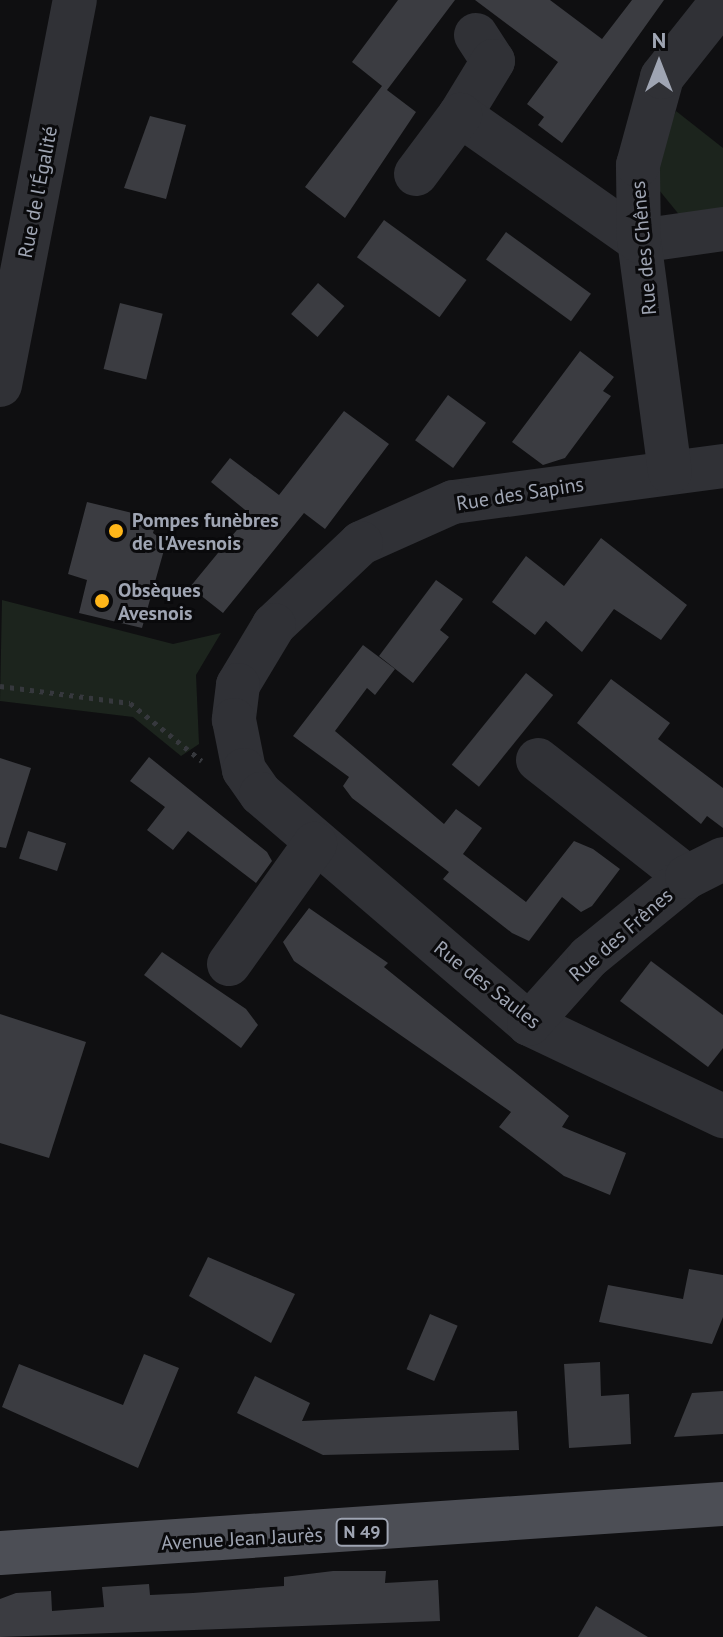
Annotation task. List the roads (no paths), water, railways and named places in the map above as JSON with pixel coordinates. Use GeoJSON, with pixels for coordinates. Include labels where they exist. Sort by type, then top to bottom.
{"type":"FeatureCollection","features":[{"type":"Feature","properties":{"kind":"main road","name":"Avenue Jean Jaurès"},"geometry":{"type":"LineString","coordinates":[[0,1522],[723,1474]]}},
{"type":"Feature","properties":{"kind":"main road","name":"Avenue Jean Jaurès"},"geometry":{"type":"LineString","coordinates":[[0,1553],[723,1504]]}},
{"type":"Feature","properties":{"kind":"street","name":"Rue de l'Égalité"},"geometry":{"type":"LineString","coordinates":[[0,385],[75,0]]}},
{"type":"Feature","properties":{"kind":"street","name":"Rue des Chênes"},"geometry":{"type":"LineString","coordinates":[[670,472],[639,241],[638,165],[649,108],[684,41],[723,0]]}},
{"type":"Feature","properties":{"kind":"street"},"geometry":{"type":"LineString","coordinates":[[416,174],[460,115],[493,61],[476,35]]}},
{"type":"Feature","properties":{"kind":"street"},"geometry":{"type":"LineString","coordinates":[[460,115],[639,241],[723,229]]}},
{"type":"Feature","properties":{"kind":"street","name":"Rue des Sapins"},"geometry":{"type":"LineString","coordinates":[[242,763],[238,685],[274,625],[361,543],[453,502],[723,466]]}},
{"type":"Feature","properties":{"kind":"street"},"geometry":{"type":"LineString","coordinates":[[538,760],[705,868]]}},
{"type":"Feature","properties":{"kind":"street","name":"Rue des Saules"},"geometry":{"type":"LineString","coordinates":[[242,763],[315,844],[529,1024],[723,1116]]}},
{"type":"Feature","properties":{"kind":"street"},"geometry":{"type":"LineString","coordinates":[[229,964],[315,844]]}},
{"type":"Feature","properties":{"kind":"street","name":"Rue des Frênes"},"geometry":{"type":"LineString","coordinates":[[529,1024],[589,957],[705,868]]}},
{"type":"Feature","properties":{"kind":"place","name":"Pompes funèbres de l'Avesnois"},"geometry":{"type":"Point","coordinates":[116,531]}},
{"type":"Feature","properties":{"kind":"place","name":"Obsèques Avesnois"},"geometry":{"type":"Point","coordinates":[102,601]}}]}
